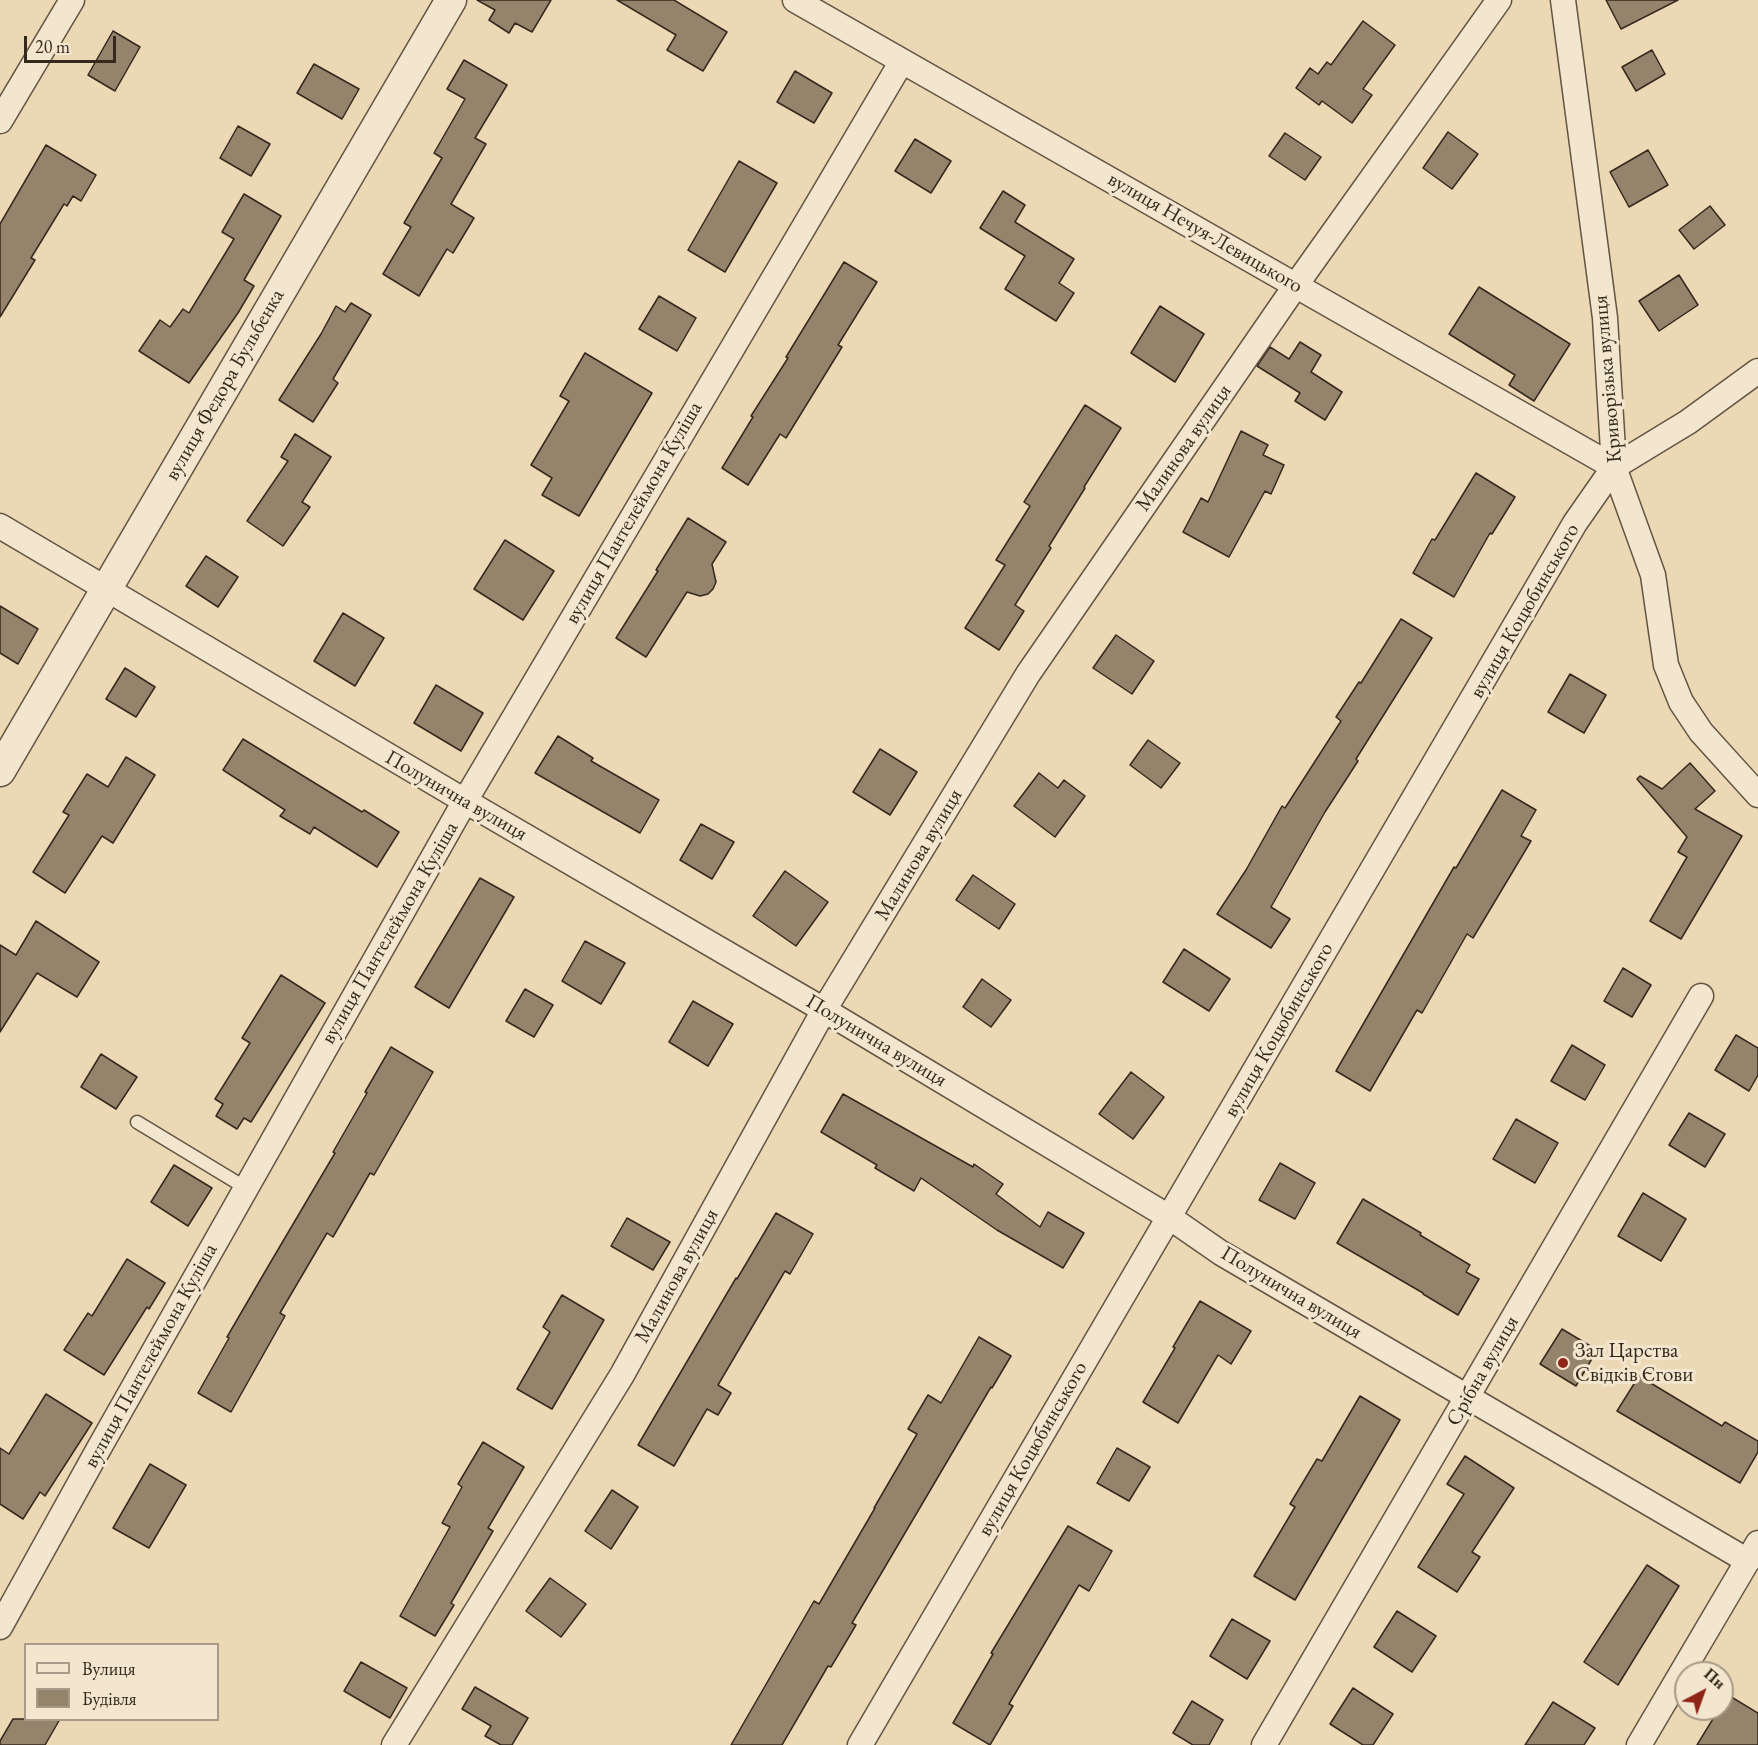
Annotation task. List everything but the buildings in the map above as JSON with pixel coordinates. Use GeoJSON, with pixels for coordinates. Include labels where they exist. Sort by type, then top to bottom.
{"type":"FeatureCollection","features":[{"type":"Feature","properties":{"kind":"street"},"geometry":{"type":"LineString","coordinates":[[0,121],[72,0]]}},
{"type":"Feature","properties":{"kind":"street","name":"вулиця Федора Бульбенка"},"geometry":{"type":"LineString","coordinates":[[0,771],[451,0]]}},
{"type":"Feature","properties":{"kind":"street","name":"вулиця Нечуя-Левицького"},"geometry":{"type":"LineString","coordinates":[[795,0],[1614,467]]}},
{"type":"Feature","properties":{"kind":"street","name":"Малинова вулиця"},"geometry":{"type":"LineString","coordinates":[[394,1745],[622,1375],[825,1010],[1028,674],[1296,285],[1499,0]]}},
{"type":"Feature","properties":{"kind":"street","name":"Криворізька вулиця"},"geometry":{"type":"LineString","coordinates":[[1563,0],[1605,318],[1614,467],[1653,575],[1666,665],[1681,702],[1701,732],[1758,795]]}},
{"type":"Feature","properties":{"kind":"street","name":"вулиця Пантелеймона Куліша"},"geometry":{"type":"LineString","coordinates":[[0,1627],[465,801],[902,61]]}},
{"type":"Feature","properties":{"kind":"street","name":"вулиця Коцюбинського"},"geometry":{"type":"LineString","coordinates":[[861,1745],[1575,523],[1614,467],[1688,422],[1758,371]]}},
{"type":"Feature","properties":{"kind":"street","name":"Полунична вулиця"},"geometry":{"type":"LineString","coordinates":[[0,526],[465,801],[825,1010],[1169,1218],[1221,1253],[1468,1397],[1753,1552]]}},
{"type":"Feature","properties":{"kind":"street","name":"Срібна вулиця"},"geometry":{"type":"LineString","coordinates":[[1264,1745],[1701,996]]}},
{"type":"Feature","properties":{"kind":"street"},"geometry":{"type":"LineString","coordinates":[[1639,1745],[1753,1552]]}},
{"type":"Feature","properties":{"kind":"lane"},"geometry":{"type":"LineString","coordinates":[[137,1122],[246,1188]]}},
{"type":"Feature","properties":{"kind":"place","name":"Зал Царства Свідків Єгови"},"geometry":{"type":"Point","coordinates":[1563,1363]}}]}
